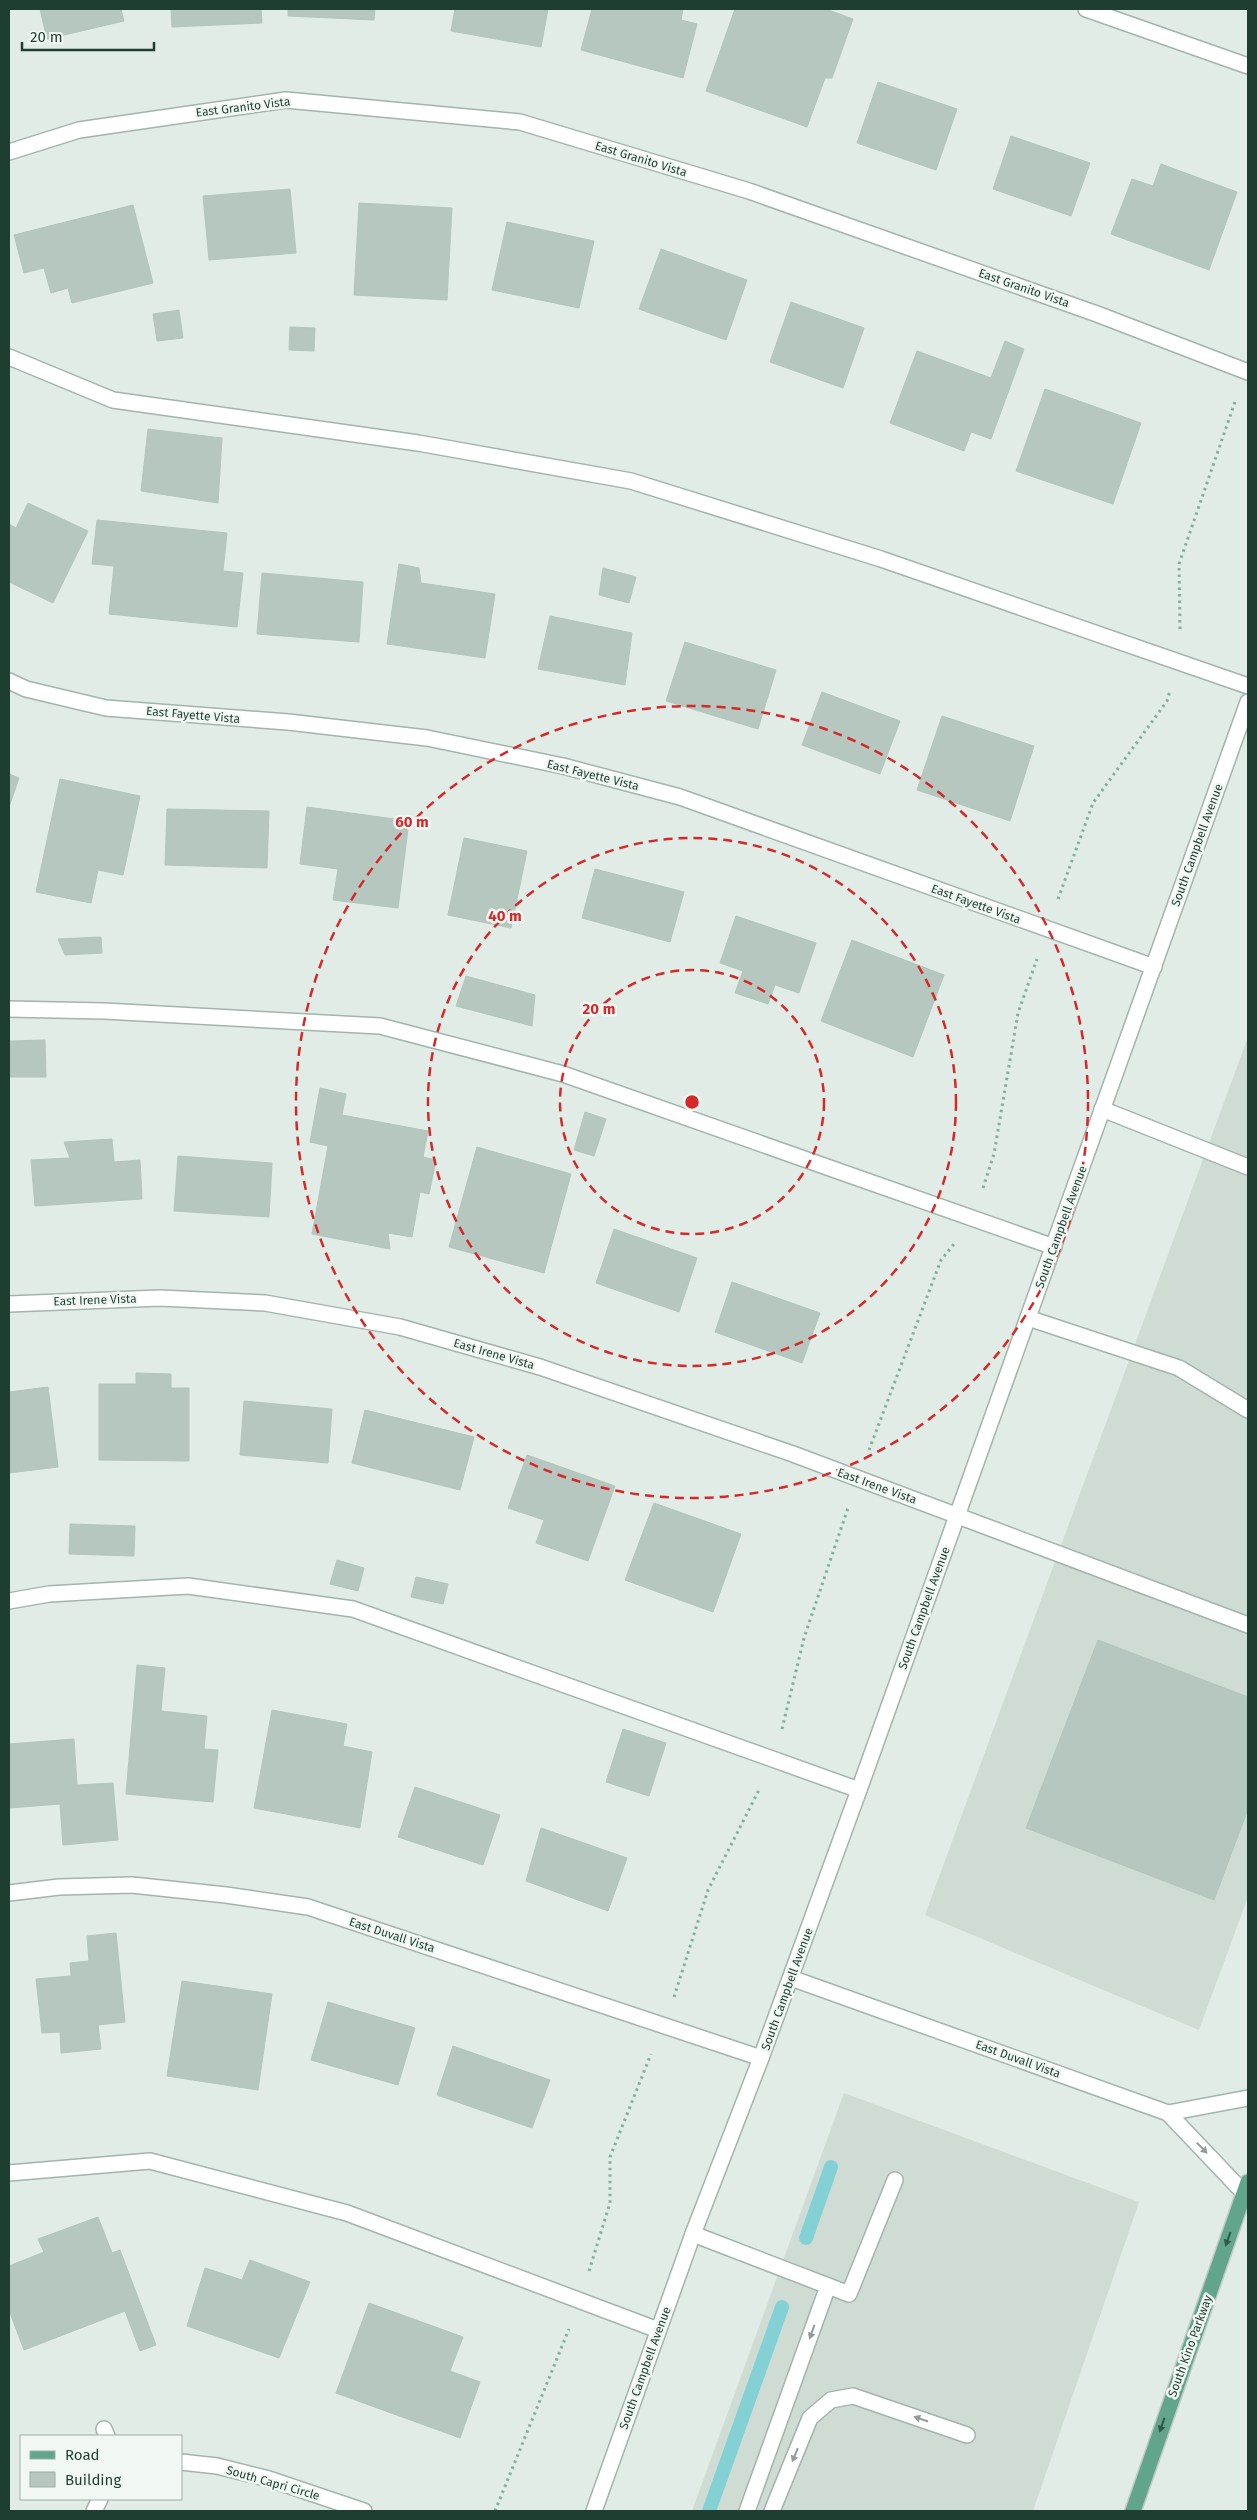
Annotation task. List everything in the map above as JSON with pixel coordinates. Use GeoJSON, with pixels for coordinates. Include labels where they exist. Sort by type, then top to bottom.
{"type":"FeatureCollection","features":[{"type":"Feature","properties":{"kind":"main road","name":"South Kino Parkway"},"geometry":{"type":"LineString","coordinates":[[1133,2511],[1247,2190]]}},
{"type":"Feature","properties":{"kind":"street"},"geometry":{"type":"LineString","coordinates":[[1086,9],[1248,66]]}},
{"type":"Feature","properties":{"kind":"street","name":"East Granito Vista"},"geometry":{"type":"LineString","coordinates":[[9,152],[79,130],[286,100],[520,122],[749,191],[1097,314],[1248,372]]}},
{"type":"Feature","properties":{"kind":"street"},"geometry":{"type":"LineString","coordinates":[[9,357],[113,400],[418,442],[631,481],[881,559],[1248,686]]}},
{"type":"Feature","properties":{"kind":"street","name":"East Fayette Vista"},"geometry":{"type":"LineString","coordinates":[[9,681],[26,689],[106,708],[288,722],[427,738],[563,766],[680,797],[1154,967]]}},
{"type":"Feature","properties":{"kind":"street","name":"South Campbell Avenue"},"geometry":{"type":"LineString","coordinates":[[594,2511],[693,2234],[791,1978],[859,1790],[1248,702]]}},
{"type":"Feature","properties":{"kind":"street"},"geometry":{"type":"LineString","coordinates":[[9,1009],[104,1011],[380,1026],[563,1074],[1054,1247]]}},
{"type":"Feature","properties":{"kind":"street"},"geometry":{"type":"LineString","coordinates":[[1102,1109],[1248,1167]]}},
{"type":"Feature","properties":{"kind":"street","name":"East Irene Vista"},"geometry":{"type":"LineString","coordinates":[[9,1304],[160,1298],[265,1303],[400,1327],[540,1367],[793,1454],[1248,1624]]}},
{"type":"Feature","properties":{"kind":"street"},"geometry":{"type":"LineString","coordinates":[[1028,1318],[1179,1368],[1248,1410]]}},
{"type":"Feature","properties":{"kind":"street"},"geometry":{"type":"LineString","coordinates":[[9,1601],[49,1594],[188,1586],[353,1609],[859,1790]]}},
{"type":"Feature","properties":{"kind":"street","name":"East Duvall Vista"},"geometry":{"type":"LineString","coordinates":[[9,1894],[59,1887],[132,1885],[226,1895],[308,1907],[761,2058]]}},
{"type":"Feature","properties":{"kind":"street","name":"East Duvall Vista"},"geometry":{"type":"LineString","coordinates":[[791,1978],[1168,2113]]}},
{"type":"Feature","properties":{"kind":"street"},"geometry":{"type":"LineString","coordinates":[[1168,2113],[1248,2098]]}},
{"type":"Feature","properties":{"kind":"street"},"geometry":{"type":"LineString","coordinates":[[1168,2113],[1247,2190]]}},
{"type":"Feature","properties":{"kind":"street"},"geometry":{"type":"LineString","coordinates":[[9,2173],[150,2162],[348,2213],[658,2330]]}},
{"type":"Feature","properties":{"kind":"street"},"geometry":{"type":"LineString","coordinates":[[693,2234],[849,2294],[895,2180]]}},
{"type":"Feature","properties":{"kind":"street"},"geometry":{"type":"LineString","coordinates":[[748,2511],[828,2286]]}},
{"type":"Feature","properties":{"kind":"street"},"geometry":{"type":"LineString","coordinates":[[772,2511],[810,2418],[832,2400],[853,2396],[967,2435]]}},
{"type":"Feature","properties":{"kind":"street","name":"South Capri Circle"},"geometry":{"type":"LineString","coordinates":[[182,2462],[217,2466],[269,2479],[364,2511]]}},
{"type":"Feature","properties":{"kind":"shaded area"},"geometry":{"type":"Polygon","coordinates":[[[1248,1037],[1248,1897],[1199,2030],[925,1915],[1248,1037]]]}},
{"type":"Feature","properties":{"kind":"shaded area"},"geometry":{"type":"Polygon","coordinates":[[[844,2093],[1139,2202],[1033,2511],[692,2511],[844,2093]]]}},
{"type":"Feature","properties":{"kind":"building"},"geometry":{"type":"Polygon","coordinates":[[[40,9],[121,9],[124,21],[47,39],[40,9]]]}},
{"type":"Feature","properties":{"kind":"building"},"geometry":{"type":"Polygon","coordinates":[[[171,9],[261,9],[262,23],[172,27],[171,9]]]}},
{"type":"Feature","properties":{"kind":"building"},"geometry":{"type":"Polygon","coordinates":[[[288,9],[375,9],[374,20],[288,16],[288,9]]]}},
{"type":"Feature","properties":{"kind":"building"},"geometry":{"type":"Polygon","coordinates":[[[455,9],[548,9],[541,47],[451,31],[455,9]]]}},
{"type":"Feature","properties":{"kind":"building"},"geometry":{"type":"Polygon","coordinates":[[[592,9],[683,9],[681,20],[697,24],[683,78],[581,50],[592,9]]]}},
{"type":"Feature","properties":{"kind":"building"},"geometry":{"type":"Polygon","coordinates":[[[735,9],[826,9],[853,19],[832,78],[825,78],[807,127],[706,91],[735,9]]]}},
{"type":"Feature","properties":{"kind":"building"},"geometry":{"type":"Polygon","coordinates":[[[878,82],[957,109],[936,170],[857,143],[878,82]]]}},
{"type":"Feature","properties":{"kind":"building"},"geometry":{"type":"Polygon","coordinates":[[[1011,136],[1090,163],[1071,216],[993,189],[1011,136]]]}},
{"type":"Feature","properties":{"kind":"building"},"geometry":{"type":"Polygon","coordinates":[[[1161,164],[1237,192],[1209,270],[1111,234],[1132,179],[1153,186],[1161,164]]]}},
{"type":"Feature","properties":{"kind":"building"},"geometry":{"type":"Polygon","coordinates":[[[290,189],[296,253],[209,260],[203,196],[290,189]]]}},
{"type":"Feature","properties":{"kind":"building"},"geometry":{"type":"Polygon","coordinates":[[[359,203],[452,208],[447,300],[354,295],[359,203]]]}},
{"type":"Feature","properties":{"kind":"building"},"geometry":{"type":"Polygon","coordinates":[[[133,205],[153,283],[72,303],[68,288],[51,293],[44,268],[24,273],[14,235],[133,205]]]}},
{"type":"Feature","properties":{"kind":"building"},"geometry":{"type":"Polygon","coordinates":[[[507,222],[594,241],[579,308],[492,290],[507,222]]]}},
{"type":"Feature","properties":{"kind":"building"},"geometry":{"type":"Polygon","coordinates":[[[661,249],[747,280],[726,340],[639,309],[661,249]]]}},
{"type":"Feature","properties":{"kind":"building"},"geometry":{"type":"Polygon","coordinates":[[[791,302],[864,328],[843,388],[770,362],[791,302]]]}},
{"type":"Feature","properties":{"kind":"building"},"geometry":{"type":"Polygon","coordinates":[[[179,310],[183,338],[157,341],[153,314],[179,310]]]}},
{"type":"Feature","properties":{"kind":"building"},"geometry":{"type":"Polygon","coordinates":[[[290,327],[315,328],[314,351],[289,350],[290,327]]]}},
{"type":"Feature","properties":{"kind":"building"},"geometry":{"type":"Polygon","coordinates":[[[1005,341],[1024,349],[991,439],[971,432],[964,451],[890,423],[917,351],[991,378],[1005,341]]]}},
{"type":"Feature","properties":{"kind":"building"},"geometry":{"type":"Polygon","coordinates":[[[1045,389],[1141,423],[1113,504],[1016,471],[1045,389]]]}},
{"type":"Feature","properties":{"kind":"building"},"geometry":{"type":"Polygon","coordinates":[[[148,429],[222,438],[218,503],[141,491],[148,429]]]}},
{"type":"Feature","properties":{"kind":"building"},"geometry":{"type":"Polygon","coordinates":[[[28,503],[88,531],[53,603],[9,582],[9,524],[16,528],[28,503]]]}},
{"type":"Feature","properties":{"kind":"building"},"geometry":{"type":"Polygon","coordinates":[[[97,520],[227,533],[223,571],[243,573],[237,627],[109,614],[114,566],[92,564],[97,520]]]}},
{"type":"Feature","properties":{"kind":"building"},"geometry":{"type":"Polygon","coordinates":[[[399,564],[419,568],[421,583],[495,594],[485,658],[387,644],[399,564]]]}},
{"type":"Feature","properties":{"kind":"building"},"geometry":{"type":"Polygon","coordinates":[[[603,568],[636,577],[629,603],[599,595],[603,568]]]}},
{"type":"Feature","properties":{"kind":"building"},"geometry":{"type":"Polygon","coordinates":[[[262,573],[363,582],[359,642],[257,634],[262,573]]]}},
{"type":"Feature","properties":{"kind":"building"},"geometry":{"type":"Polygon","coordinates":[[[550,616],[632,633],[625,685],[538,669],[550,616]]]}},
{"type":"Feature","properties":{"kind":"building"},"geometry":{"type":"Polygon","coordinates":[[[685,642],[776,670],[758,729],[666,701],[685,642]]]}},
{"type":"Feature","properties":{"kind":"building"},"geometry":{"type":"Polygon","coordinates":[[[822,692],[900,721],[880,774],[802,745],[822,692]]]}},
{"type":"Feature","properties":{"kind":"building"},"geometry":{"type":"Polygon","coordinates":[[[942,716],[1034,746],[1010,821],[917,790],[942,716]]]}},
{"type":"Feature","properties":{"kind":"building"},"geometry":{"type":"Polygon","coordinates":[[[9,774],[19,778],[9,807],[9,774]]]}},
{"type":"Feature","properties":{"kind":"building"},"geometry":{"type":"Polygon","coordinates":[[[60,779],[140,796],[123,875],[98,870],[91,903],[36,892],[60,779]]]}},
{"type":"Feature","properties":{"kind":"building"},"geometry":{"type":"Polygon","coordinates":[[[307,807],[409,821],[398,908],[333,900],[338,869],[300,864],[307,807]]]}},
{"type":"Feature","properties":{"kind":"building"},"geometry":{"type":"Polygon","coordinates":[[[167,809],[269,811],[267,868],[165,865],[167,809]]]}},
{"type":"Feature","properties":{"kind":"building"},"geometry":{"type":"Polygon","coordinates":[[[464,838],[527,851],[511,928],[448,915],[464,838]]]}},
{"type":"Feature","properties":{"kind":"building"},"geometry":{"type":"Polygon","coordinates":[[[595,869],[684,892],[670,942],[582,918],[595,869]]]}},
{"type":"Feature","properties":{"kind":"building"},"geometry":{"type":"Polygon","coordinates":[[[736,916],[816,943],[799,993],[775,985],[768,1004],[735,993],[743,971],[720,963],[736,916]]]}},
{"type":"Feature","properties":{"kind":"building"},"geometry":{"type":"Polygon","coordinates":[[[101,937],[102,953],[65,955],[58,939],[101,937]]]}},
{"type":"Feature","properties":{"kind":"building"},"geometry":{"type":"Polygon","coordinates":[[[852,940],[944,975],[913,1057],[821,1021],[852,940]]]}},
{"type":"Feature","properties":{"kind":"building"},"geometry":{"type":"Polygon","coordinates":[[[466,976],[535,995],[532,1026],[456,1006],[466,976]]]}},
{"type":"Feature","properties":{"kind":"building"},"geometry":{"type":"Polygon","coordinates":[[[45,1040],[46,1077],[9,1077],[9,1041],[45,1040]]]}},
{"type":"Feature","properties":{"kind":"building"},"geometry":{"type":"Polygon","coordinates":[[[320,1088],[346,1094],[342,1115],[428,1131],[423,1157],[436,1160],[429,1194],[420,1192],[412,1237],[388,1233],[390,1249],[312,1234],[328,1146],[310,1142],[320,1088]]]}},
{"type":"Feature","properties":{"kind":"building"},"geometry":{"type":"Polygon","coordinates":[[[585,1112],[606,1119],[594,1156],[574,1150],[585,1112]]]}},
{"type":"Feature","properties":{"kind":"building"},"geometry":{"type":"Polygon","coordinates":[[[112,1139],[114,1162],[140,1160],[142,1199],[35,1206],[31,1160],[70,1158],[64,1142],[112,1139]]]}},
{"type":"Feature","properties":{"kind":"building"},"geometry":{"type":"Polygon","coordinates":[[[477,1147],[571,1174],[544,1273],[449,1247],[477,1147]]]}},
{"type":"Feature","properties":{"kind":"building"},"geometry":{"type":"Polygon","coordinates":[[[178,1156],[272,1163],[269,1217],[174,1211],[178,1156]]]}},
{"type":"Feature","properties":{"kind":"building"},"geometry":{"type":"Polygon","coordinates":[[[614,1229],[697,1258],[679,1312],[596,1283],[614,1229]]]}},
{"type":"Feature","properties":{"kind":"building"},"geometry":{"type":"Polygon","coordinates":[[[732,1282],[820,1313],[802,1363],[715,1332],[732,1282]]]}},
{"type":"Feature","properties":{"kind":"building"},"geometry":{"type":"Polygon","coordinates":[[[136,1373],[171,1374],[171,1388],[189,1388],[189,1461],[99,1460],[99,1384],[136,1384],[136,1373]]]}},
{"type":"Feature","properties":{"kind":"building"},"geometry":{"type":"Polygon","coordinates":[[[48,1387],[58,1467],[9,1473],[9,1392],[48,1387]]]}},
{"type":"Feature","properties":{"kind":"building"},"geometry":{"type":"Polygon","coordinates":[[[244,1401],[332,1409],[328,1463],[240,1455],[244,1401]]]}},
{"type":"Feature","properties":{"kind":"building"},"geometry":{"type":"Polygon","coordinates":[[[365,1410],[474,1437],[460,1490],[352,1463],[365,1410]]]}},
{"type":"Feature","properties":{"kind":"building"},"geometry":{"type":"Polygon","coordinates":[[[527,1455],[615,1486],[588,1561],[536,1543],[544,1520],[508,1508],[527,1455]]]}},
{"type":"Feature","properties":{"kind":"building"},"geometry":{"type":"Polygon","coordinates":[[[654,1503],[741,1534],[713,1612],[625,1580],[654,1503]]]}},
{"type":"Feature","properties":{"kind":"building"},"geometry":{"type":"Polygon","coordinates":[[[70,1524],[135,1526],[134,1556],[69,1554],[70,1524]]]}},
{"type":"Feature","properties":{"kind":"building"},"geometry":{"type":"Polygon","coordinates":[[[337,1560],[364,1568],[358,1591],[330,1584],[337,1560]]]}},
{"type":"Feature","properties":{"kind":"building"},"geometry":{"type":"Polygon","coordinates":[[[416,1577],[448,1584],[443,1604],[411,1597],[416,1577]]]}},
{"type":"Feature","properties":{"kind":"building"},"geometry":{"type":"Polygon","coordinates":[[[1098,1640],[1248,1697],[1248,1809],[1214,1900],[1026,1828],[1098,1640]]]}},
{"type":"Feature","properties":{"kind":"building"},"geometry":{"type":"Polygon","coordinates":[[[137,1665],[165,1668],[161,1711],[207,1716],[204,1749],[218,1750],[213,1802],[126,1794],[137,1665]]]}},
{"type":"Feature","properties":{"kind":"building"},"geometry":{"type":"Polygon","coordinates":[[[272,1710],[347,1724],[343,1746],[372,1752],[360,1828],[254,1808],[272,1710]]]}},
{"type":"Feature","properties":{"kind":"building"},"geometry":{"type":"Polygon","coordinates":[[[623,1729],[666,1743],[649,1796],[606,1782],[623,1729]]]}},
{"type":"Feature","properties":{"kind":"building"},"geometry":{"type":"Polygon","coordinates":[[[74,1739],[77,1785],[113,1783],[118,1840],[63,1845],[60,1804],[9,1808],[9,1744],[74,1739]]]}},
{"type":"Feature","properties":{"kind":"building"},"geometry":{"type":"Polygon","coordinates":[[[415,1787],[500,1815],[483,1865],[398,1837],[415,1787]]]}},
{"type":"Feature","properties":{"kind":"building"},"geometry":{"type":"Polygon","coordinates":[[[541,1828],[627,1858],[608,1911],[526,1881],[541,1828]]]}},
{"type":"Feature","properties":{"kind":"building"},"geometry":{"type":"Polygon","coordinates":[[[116,1933],[125,2022],[98,2025],[101,2049],[61,2053],[60,2032],[42,2033],[36,1979],[71,1976],[70,1963],[89,1961],[87,1936],[116,1933]]]}},
{"type":"Feature","properties":{"kind":"building"},"geometry":{"type":"Polygon","coordinates":[[[182,1981],[272,1994],[258,2090],[167,2076],[182,1981]]]}},
{"type":"Feature","properties":{"kind":"building"},"geometry":{"type":"Polygon","coordinates":[[[328,2002],[415,2028],[398,2085],[311,2060],[328,2002]]]}},
{"type":"Feature","properties":{"kind":"building"},"geometry":{"type":"Polygon","coordinates":[[[453,2046],[550,2080],[532,2128],[437,2095],[453,2046]]]}},
{"type":"Feature","properties":{"kind":"building"},"geometry":{"type":"Polygon","coordinates":[[[98,2217],[112,2253],[120,2250],[156,2345],[140,2351],[125,2311],[24,2350],[9,2310],[9,2266],[44,2252],[38,2239],[98,2217]]]}},
{"type":"Feature","properties":{"kind":"building"},"geometry":{"type":"Polygon","coordinates":[[[250,2260],[310,2282],[279,2358],[187,2326],[205,2268],[242,2280],[250,2260]]]}},
{"type":"Feature","properties":{"kind":"building"},"geometry":{"type":"Polygon","coordinates":[[[369,2303],[463,2337],[450,2371],[480,2382],[460,2438],[336,2393],[369,2303]]]}},
{"type":"Feature","properties":{"kind":"waterway"},"geometry":{"type":"LineString","coordinates":[[806,2238],[831,2167]]}},
{"type":"Feature","properties":{"kind":"waterway"},"geometry":{"type":"LineString","coordinates":[[709,2511],[782,2307]]}}]}
